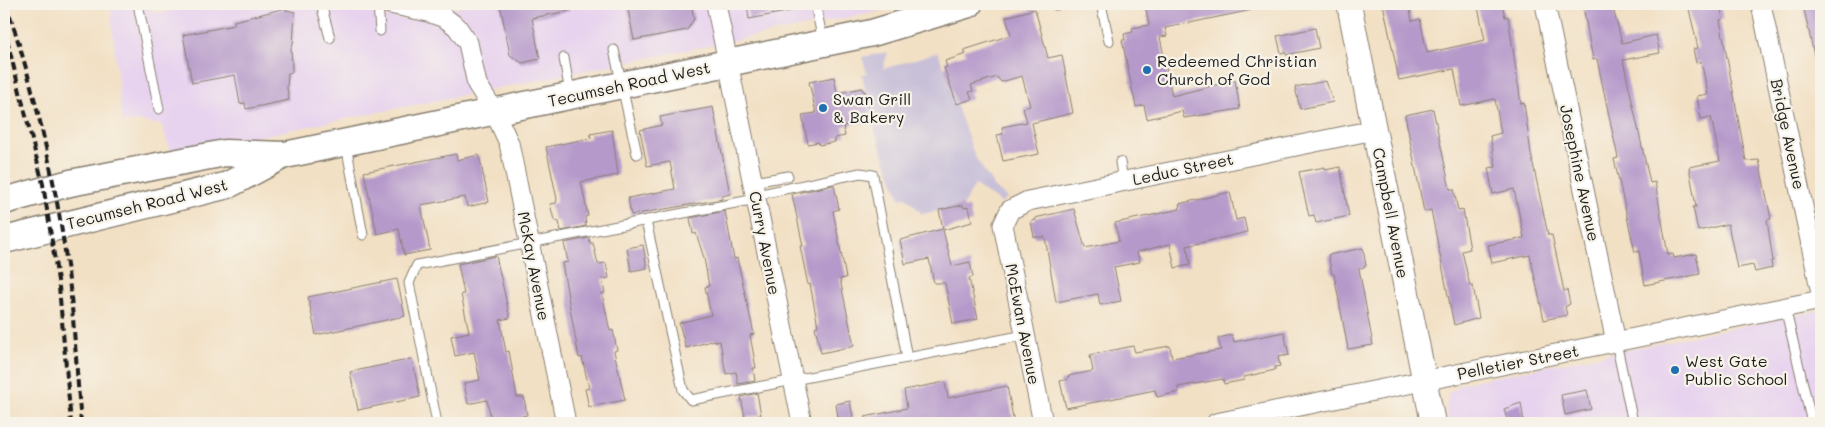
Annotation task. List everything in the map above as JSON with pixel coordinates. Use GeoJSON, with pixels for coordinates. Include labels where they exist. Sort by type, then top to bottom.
{"type":"FeatureCollection","features":[{"type":"Feature","properties":{"kind":"main road","name":"Tecumseh Road West"},"geometry":{"type":"LineString","coordinates":[[4,201],[70,183],[224,154],[285,155],[823,44],[872,33],[967,4]]}},
{"type":"Feature","properties":{"kind":"main road","name":"Tecumseh Road West"},"geometry":{"type":"LineString","coordinates":[[4,240],[228,185],[285,155]]}},
{"type":"Feature","properties":{"kind":"street"},"geometry":{"type":"LineString","coordinates":[[390,4],[447,11]]}},
{"type":"Feature","properties":{"kind":"street","name":"Curry Avenue"},"geometry":{"type":"LineString","coordinates":[[716,4],[802,423]]}},
{"type":"Feature","properties":{"kind":"street","name":"Campbell Avenue"},"geometry":{"type":"LineString","coordinates":[[1349,4],[1433,423]]}},
{"type":"Feature","properties":{"kind":"street","name":"Josephine Avenue"},"geometry":{"type":"LineString","coordinates":[[1545,4],[1616,342]]}},
{"type":"Feature","properties":{"kind":"street","name":"Bridge Avenue"},"geometry":{"type":"LineString","coordinates":[[1760,4],[1821,293]]}},
{"type":"Feature","properties":{"kind":"street","name":"McKay Avenue"},"geometry":{"type":"LineString","coordinates":[[447,11],[468,43],[477,84],[494,111],[509,143],[566,423]]}},
{"type":"Feature","properties":{"kind":"street","name":"Leduc Street"},"geometry":{"type":"LineString","coordinates":[[1002,225],[1010,210],[1028,201],[1075,188],[1123,182],[1170,165],[1374,130]]}},
{"type":"Feature","properties":{"kind":"street","name":"McEwan Avenue"},"geometry":{"type":"LineString","coordinates":[[1002,225],[1043,423]]}},
{"type":"Feature","properties":{"kind":"street","name":"Pelletier Street"},"geometry":{"type":"LineString","coordinates":[[1216,423],[1821,300]]}},
{"type":"Feature","properties":{"kind":"lane"},"geometry":{"type":"LineString","coordinates":[[140,4],[139,8],[159,109]]}},
{"type":"Feature","properties":{"kind":"lane"},"geometry":{"type":"LineString","coordinates":[[321,4],[330,38]]}},
{"type":"Feature","properties":{"kind":"lane"},"geometry":{"type":"LineString","coordinates":[[378,4],[380,31]]}},
{"type":"Feature","properties":{"kind":"lane"},"geometry":{"type":"LineString","coordinates":[[1101,4],[1109,41]]}},
{"type":"Feature","properties":{"kind":"lane"},"geometry":{"type":"LineString","coordinates":[[816,8],[823,44]]}},
{"type":"Feature","properties":{"kind":"lane"},"geometry":{"type":"LineString","coordinates":[[614,50],[637,154]]}},
{"type":"Feature","properties":{"kind":"lane"},"geometry":{"type":"LineString","coordinates":[[564,58],[570,96]]}},
{"type":"Feature","properties":{"kind":"lane"},"geometry":{"type":"LineString","coordinates":[[346,142],[363,235]]}},
{"type":"Feature","properties":{"kind":"lane"},"geometry":{"type":"LineString","coordinates":[[1120,162],[1123,182]]}},
{"type":"Feature","properties":{"kind":"lane"},"geometry":{"type":"LineString","coordinates":[[437,423],[409,283],[417,265],[646,221],[755,192],[860,173],[873,176],[907,358]]}},
{"type":"Feature","properties":{"kind":"lane"},"geometry":{"type":"LineString","coordinates":[[755,192],[788,176]]}},
{"type":"Feature","properties":{"kind":"lane"},"geometry":{"type":"LineString","coordinates":[[646,221],[683,390],[691,400],[1025,335]]}},
{"type":"Feature","properties":{"kind":"lane"},"geometry":{"type":"LineString","coordinates":[[1785,307],[1812,423]]}},
{"type":"Feature","properties":{"kind":"lane"},"geometry":{"type":"LineString","coordinates":[[1616,342],[1633,423]]}},
{"type":"Feature","properties":{"kind":"shaded area"},"geometry":{"type":"Polygon","coordinates":[[[110,4],[137,4],[159,13],[208,4],[317,4],[409,20],[473,4],[915,4],[171,154],[162,125],[137,121],[122,123],[110,4]]]}},
{"type":"Feature","properties":{"kind":"shaded area"},"geometry":{"type":"Polygon","coordinates":[[[888,52],[883,69],[938,52],[975,157],[995,188],[1007,198],[1001,203],[975,185],[963,205],[922,214],[906,197],[900,199],[871,121],[862,74],[867,73],[862,57],[888,52]]]}},
{"type":"Feature","properties":{"kind":"shaded area","name":"West Gate Public School"},"geometry":{"type":"Polygon","coordinates":[[[1821,310],[1821,423],[1449,423],[1446,410],[1448,394],[1460,384],[1821,310]]]}},
{"type":"Feature","properties":{"kind":"building"},"geometry":{"type":"Polygon","coordinates":[[[500,4],[569,4],[569,11],[532,18],[540,59],[522,63],[510,55],[500,4]]]}},
{"type":"Feature","properties":{"kind":"building"},"geometry":{"type":"Polygon","coordinates":[[[627,4],[691,4],[694,19],[687,30],[634,40],[627,4]]]}},
{"type":"Feature","properties":{"kind":"building"},"geometry":{"type":"Polygon","coordinates":[[[747,4],[791,4],[791,11],[749,19],[747,4]]]}},
{"type":"Feature","properties":{"kind":"building","name":"Redeemed Christian Church of God"},"geometry":{"type":"Polygon","coordinates":[[[1145,4],[1251,4],[1252,10],[1165,28],[1167,36],[1160,37],[1172,96],[1235,80],[1240,109],[1184,118],[1182,111],[1147,119],[1144,105],[1136,107],[1122,40],[1125,40],[1124,34],[1133,32],[1132,28],[1149,25],[1145,4]]]}},
{"type":"Feature","properties":{"kind":"building"},"geometry":{"type":"Polygon","coordinates":[[[1383,4],[1409,4],[1412,21],[1420,19],[1427,53],[1485,40],[1478,7],[1502,4],[1505,17],[1508,16],[1521,104],[1524,103],[1531,154],[1548,235],[1552,235],[1564,291],[1567,290],[1570,304],[1565,307],[1567,315],[1544,320],[1530,255],[1492,263],[1488,245],[1524,238],[1514,189],[1493,194],[1488,168],[1496,167],[1490,136],[1501,133],[1495,99],[1461,106],[1454,69],[1399,80],[1383,4]]]}},
{"type":"Feature","properties":{"kind":"building"},"geometry":{"type":"Polygon","coordinates":[[[1586,4],[1612,4],[1622,43],[1656,35],[1660,53],[1623,60],[1650,183],[1655,182],[1668,255],[1673,254],[1674,258],[1696,254],[1700,274],[1645,285],[1639,251],[1635,252],[1614,159],[1618,158],[1597,59],[1593,60],[1583,6],[1586,4]]]}},
{"type":"Feature","properties":{"kind":"building"},"geometry":{"type":"Polygon","coordinates":[[[1720,4],[1723,19],[1720,20],[1746,161],[1759,160],[1771,219],[1767,220],[1773,261],[1771,261],[1772,268],[1755,272],[1753,265],[1737,268],[1728,224],[1698,231],[1693,207],[1696,207],[1689,167],[1720,161],[1711,117],[1701,119],[1697,96],[1708,94],[1701,61],[1696,63],[1693,49],[1698,48],[1689,9],[1720,4]]]}},
{"type":"Feature","properties":{"kind":"building"},"geometry":{"type":"Polygon","coordinates":[[[1803,4],[1821,4],[1821,59],[1815,60],[1803,4]]]}},
{"type":"Feature","properties":{"kind":"building"},"geometry":{"type":"Polygon","coordinates":[[[286,8],[286,10],[295,12],[293,45],[291,47],[292,72],[288,73],[287,88],[289,100],[246,109],[245,103],[240,104],[235,75],[192,83],[183,35],[234,25],[234,21],[286,8]]]}},
{"type":"Feature","properties":{"kind":"building"},"geometry":{"type":"Polygon","coordinates":[[[1035,9],[1048,58],[1062,55],[1073,113],[1032,123],[1039,154],[1003,161],[997,135],[1003,134],[1002,127],[1027,122],[1023,108],[1030,106],[1022,76],[1001,82],[997,77],[971,85],[973,91],[969,92],[972,99],[957,104],[944,68],[947,67],[945,61],[966,54],[964,50],[1011,35],[1006,17],[1035,9]]]}},
{"type":"Feature","properties":{"kind":"building"},"geometry":{"type":"Polygon","coordinates":[[[1315,28],[1319,48],[1286,55],[1285,52],[1281,53],[1277,36],[1315,28]]]}},
{"type":"Feature","properties":{"kind":"building"},"geometry":{"type":"Polygon","coordinates":[[[834,77],[837,93],[862,88],[865,91],[871,121],[843,126],[845,136],[835,138],[835,142],[819,145],[818,142],[808,144],[802,115],[816,113],[809,82],[834,77]]]}},
{"type":"Feature","properties":{"kind":"building"},"geometry":{"type":"Polygon","coordinates":[[[1326,81],[1333,102],[1300,109],[1295,87],[1326,81]]]}},
{"type":"Feature","properties":{"kind":"building"},"geometry":{"type":"Polygon","coordinates":[[[713,107],[730,194],[722,196],[722,199],[631,215],[628,198],[675,189],[670,162],[647,166],[640,130],[662,125],[660,117],[713,107]]]}},
{"type":"Feature","properties":{"kind":"building"},"geometry":{"type":"Polygon","coordinates":[[[1433,109],[1450,189],[1454,189],[1458,211],[1463,210],[1470,249],[1462,251],[1470,286],[1473,286],[1479,318],[1454,325],[1431,210],[1424,212],[1405,115],[1433,109]]]}},
{"type":"Feature","properties":{"kind":"building"},"geometry":{"type":"Polygon","coordinates":[[[612,130],[618,175],[581,182],[588,216],[585,217],[586,226],[561,231],[559,222],[554,220],[550,204],[556,203],[557,199],[546,147],[591,138],[590,134],[612,130]]]}},
{"type":"Feature","properties":{"kind":"building"},"geometry":{"type":"Polygon","coordinates":[[[456,154],[457,160],[479,155],[489,202],[467,207],[465,197],[421,205],[430,250],[404,255],[399,229],[377,234],[364,172],[456,154]]]}},
{"type":"Feature","properties":{"kind":"building"},"geometry":{"type":"Polygon","coordinates":[[[1325,167],[1325,170],[1340,167],[1349,216],[1316,223],[1314,215],[1309,216],[1299,172],[1325,167]]]}},
{"type":"Feature","properties":{"kind":"building"},"geometry":{"type":"Polygon","coordinates":[[[834,185],[839,209],[833,211],[846,278],[840,279],[854,346],[821,353],[815,327],[818,326],[800,246],[803,246],[792,194],[834,185]]]}},
{"type":"Feature","properties":{"kind":"building"},"geometry":{"type":"Polygon","coordinates":[[[1230,192],[1236,220],[1244,218],[1247,232],[1187,246],[1190,265],[1175,268],[1170,244],[1137,252],[1140,262],[1114,267],[1121,301],[1100,305],[1098,294],[1056,302],[1045,237],[1034,237],[1031,221],[1036,220],[1035,218],[1074,209],[1085,248],[1119,241],[1115,223],[1180,209],[1179,204],[1230,192]]]}},
{"type":"Feature","properties":{"kind":"building"},"geometry":{"type":"Polygon","coordinates":[[[963,205],[964,208],[969,207],[972,222],[943,230],[952,266],[970,262],[973,277],[969,278],[978,319],[953,324],[945,283],[934,283],[929,259],[905,264],[900,240],[943,229],[939,210],[963,205]]]}},
{"type":"Feature","properties":{"kind":"building"},"geometry":{"type":"Polygon","coordinates":[[[725,211],[734,259],[737,258],[754,334],[750,335],[756,368],[753,368],[755,381],[738,384],[736,372],[726,374],[720,341],[716,342],[715,340],[686,348],[679,323],[711,315],[705,287],[709,286],[704,258],[696,233],[693,234],[690,218],[725,211]]]}},
{"type":"Feature","properties":{"kind":"building"},"geometry":{"type":"Polygon","coordinates":[[[589,238],[590,243],[593,243],[598,264],[606,263],[609,278],[602,279],[605,293],[602,293],[610,331],[613,330],[617,350],[614,351],[625,400],[589,407],[585,389],[589,388],[582,357],[579,358],[562,263],[568,262],[564,243],[589,238]]]}},
{"type":"Feature","properties":{"kind":"building"},"geometry":{"type":"Polygon","coordinates":[[[643,245],[647,268],[631,271],[627,248],[643,245]]]}},
{"type":"Feature","properties":{"kind":"building"},"geometry":{"type":"Polygon","coordinates":[[[1363,248],[1366,266],[1359,269],[1373,345],[1348,349],[1334,274],[1332,274],[1328,255],[1363,248]]]}},
{"type":"Feature","properties":{"kind":"building"},"geometry":{"type":"Polygon","coordinates":[[[496,256],[510,318],[500,320],[506,352],[509,351],[517,397],[524,397],[527,415],[522,416],[523,418],[492,423],[487,400],[468,404],[464,383],[480,380],[474,352],[455,356],[451,336],[469,332],[461,294],[464,294],[458,264],[496,256]]]}},
{"type":"Feature","properties":{"kind":"building"},"geometry":{"type":"Polygon","coordinates":[[[397,279],[405,316],[316,335],[308,297],[397,279]]]}},
{"type":"Feature","properties":{"kind":"building"},"geometry":{"type":"Polygon","coordinates":[[[1284,332],[1289,355],[1278,357],[1280,366],[1275,367],[1275,370],[1224,384],[1223,379],[1178,387],[1179,392],[1157,397],[1155,390],[1066,408],[1060,381],[1068,379],[1068,376],[1093,371],[1090,355],[1133,346],[1135,352],[1170,346],[1172,358],[1221,350],[1218,338],[1232,335],[1234,342],[1284,332]]]}},
{"type":"Feature","properties":{"kind":"building"},"geometry":{"type":"Polygon","coordinates":[[[412,359],[420,397],[358,410],[350,372],[412,359]]]}},
{"type":"Feature","properties":{"kind":"building"},"geometry":{"type":"Polygon","coordinates":[[[945,382],[948,398],[1007,386],[1014,423],[866,423],[865,417],[907,408],[904,390],[945,382]]]}},
{"type":"Feature","properties":{"kind":"building"},"geometry":{"type":"Polygon","coordinates":[[[1587,390],[1591,409],[1565,415],[1561,395],[1587,390]]]}},
{"type":"Feature","properties":{"kind":"building"},"geometry":{"type":"Polygon","coordinates":[[[757,393],[761,415],[745,418],[741,397],[757,393]]]}},
{"type":"Feature","properties":{"kind":"building"},"geometry":{"type":"Polygon","coordinates":[[[850,401],[854,423],[839,423],[836,404],[850,401]]]}},
{"type":"Feature","properties":{"kind":"building"},"geometry":{"type":"Polygon","coordinates":[[[1521,403],[1524,423],[1508,423],[1504,409],[1521,403]]]}},
{"type":"Feature","properties":{"kind":"railway"},"geometry":{"type":"LineString","coordinates":[[6,4],[37,108],[53,180],[70,288],[81,423]]}},
{"type":"Feature","properties":{"kind":"railway"},"geometry":{"type":"LineString","coordinates":[[4,28],[43,184],[59,287],[71,423]]}},
{"type":"Feature","properties":{"kind":"place","name":"Redeemed Christian Church of God"},"geometry":{"type":"Point","coordinates":[1147,70]}},
{"type":"Feature","properties":{"kind":"place","name":"Swan Grill & Bakery"},"geometry":{"type":"Point","coordinates":[823,108]}},
{"type":"Feature","properties":{"kind":"place","name":"West Gate Public School"},"geometry":{"type":"Point","coordinates":[1675,370]}}]}
